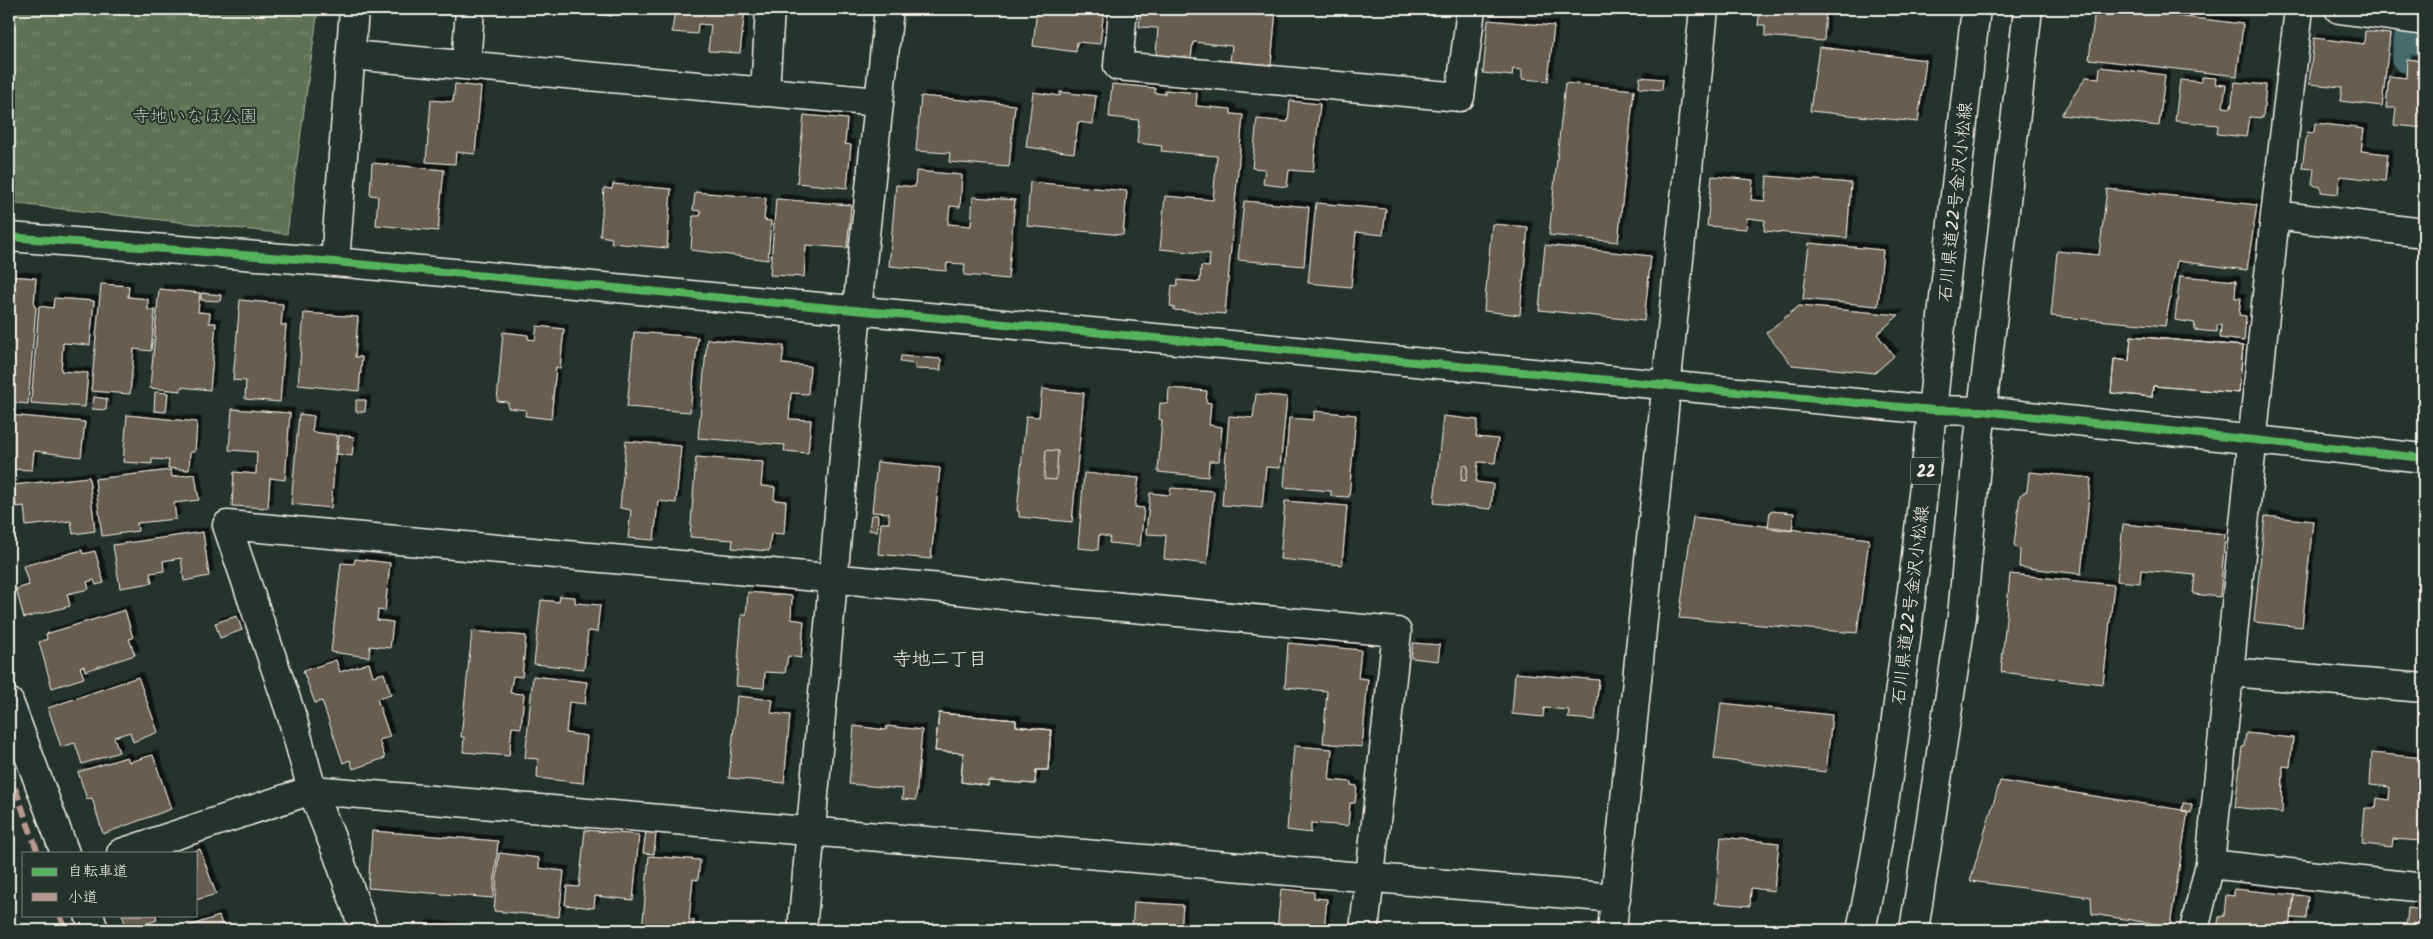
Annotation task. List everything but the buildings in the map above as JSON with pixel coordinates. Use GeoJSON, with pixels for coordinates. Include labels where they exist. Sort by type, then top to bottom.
{"type":"FeatureCollection","features":[{"type":"Feature","properties":{"kind":"street"},"geometry":{"type":"LineString","coordinates":[[335,262],[354,9]]}},
{"type":"Feature","properties":{"kind":"street"},"geometry":{"type":"LineString","coordinates":[[466,65],[470,9]]}},
{"type":"Feature","properties":{"kind":"street"},"geometry":{"type":"LineString","coordinates":[[764,92],[770,9]]}},
{"type":"Feature","properties":{"kind":"street"},"geometry":{"type":"LineString","coordinates":[[802,930],[857,310],[889,9]]}},
{"type":"Feature","properties":{"kind":"street"},"geometry":{"type":"LineString","coordinates":[[1123,9],[1118,66],[1460,97],[1471,9]]}},
{"type":"Feature","properties":{"kind":"street"},"geometry":{"type":"LineString","coordinates":[[1612,930],[1704,9]]}},
{"type":"Feature","properties":{"kind":"street","name":"石川県道22号金沢小松線"},"geometry":{"type":"LineString","coordinates":[[1861,930],[1874,866],[1891,758],[1933,410],[1976,9]]}},
{"type":"Feature","properties":{"kind":"street"},"geometry":{"type":"LineString","coordinates":[[1914,930],[1962,616],[1982,411],[2028,9]]}},
{"type":"Feature","properties":{"kind":"street"},"geometry":{"type":"LineString","coordinates":[[2194,930],[2210,864],[2275,215],[2299,9]]}},
{"type":"Feature","properties":{"kind":"street"},"geometry":{"type":"LineString","coordinates":[[2339,9],[2416,20]]}},
{"type":"Feature","properties":{"kind":"street"},"geometry":{"type":"LineString","coordinates":[[351,55],[879,102]]}},
{"type":"Feature","properties":{"kind":"street"},"geometry":{"type":"LineString","coordinates":[[2275,215],[2424,233]]}},
{"type":"Feature","properties":{"kind":"street"},"geometry":{"type":"LineString","coordinates":[[9,237],[335,262],[1933,410],[1982,411],[2424,458]]}},
{"type":"Feature","properties":{"kind":"street"},"geometry":{"type":"LineString","coordinates":[[364,930],[338,855],[312,790],[292,716],[226,525],[1397,632],[1364,930]]}},
{"type":"Feature","properties":{"kind":"street"},"geometry":{"type":"LineString","coordinates":[[2230,672],[2424,688]]}},
{"type":"Feature","properties":{"kind":"street"},"geometry":{"type":"LineString","coordinates":[[9,702],[65,852]]}},
{"type":"Feature","properties":{"kind":"street"},"geometry":{"type":"LineString","coordinates":[[124,852],[312,790],[1616,898]]}},
{"type":"Feature","properties":{"kind":"street"},"geometry":{"type":"LineString","coordinates":[[2210,864],[2424,888]]}},
{"type":"Feature","properties":{"kind":"street"},"geometry":{"type":"LineString","coordinates":[[88,916],[94,930]]}},
{"type":"Feature","properties":{"kind":"green space","name":"寺地いなほ公園"},"geometry":{"type":"Polygon","coordinates":[[[9,9],[318,9],[287,234],[9,203],[9,9]]]}},
{"type":"Feature","properties":{"kind":"waterway"},"geometry":{"type":"LineString","coordinates":[[2420,9],[2419,46],[2424,46]]}},
{"type":"Feature","properties":{"kind":"marked path"},"geometry":{"type":"LineString","coordinates":[[9,771],[38,852]]}},
{"type":"Feature","properties":{"kind":"marked path"},"geometry":{"type":"LineString","coordinates":[[60,916],[66,930]]}},
{"type":"Feature","properties":{"kind":"cycle path"},"geometry":{"type":"LineString","coordinates":[[9,237],[335,262],[1933,410],[1982,411],[2424,458]]}},
{"type":"Feature","properties":{"kind":"district","name":"寺地二丁目"},"geometry":{"type":"Point","coordinates":[940,658]}}]}
